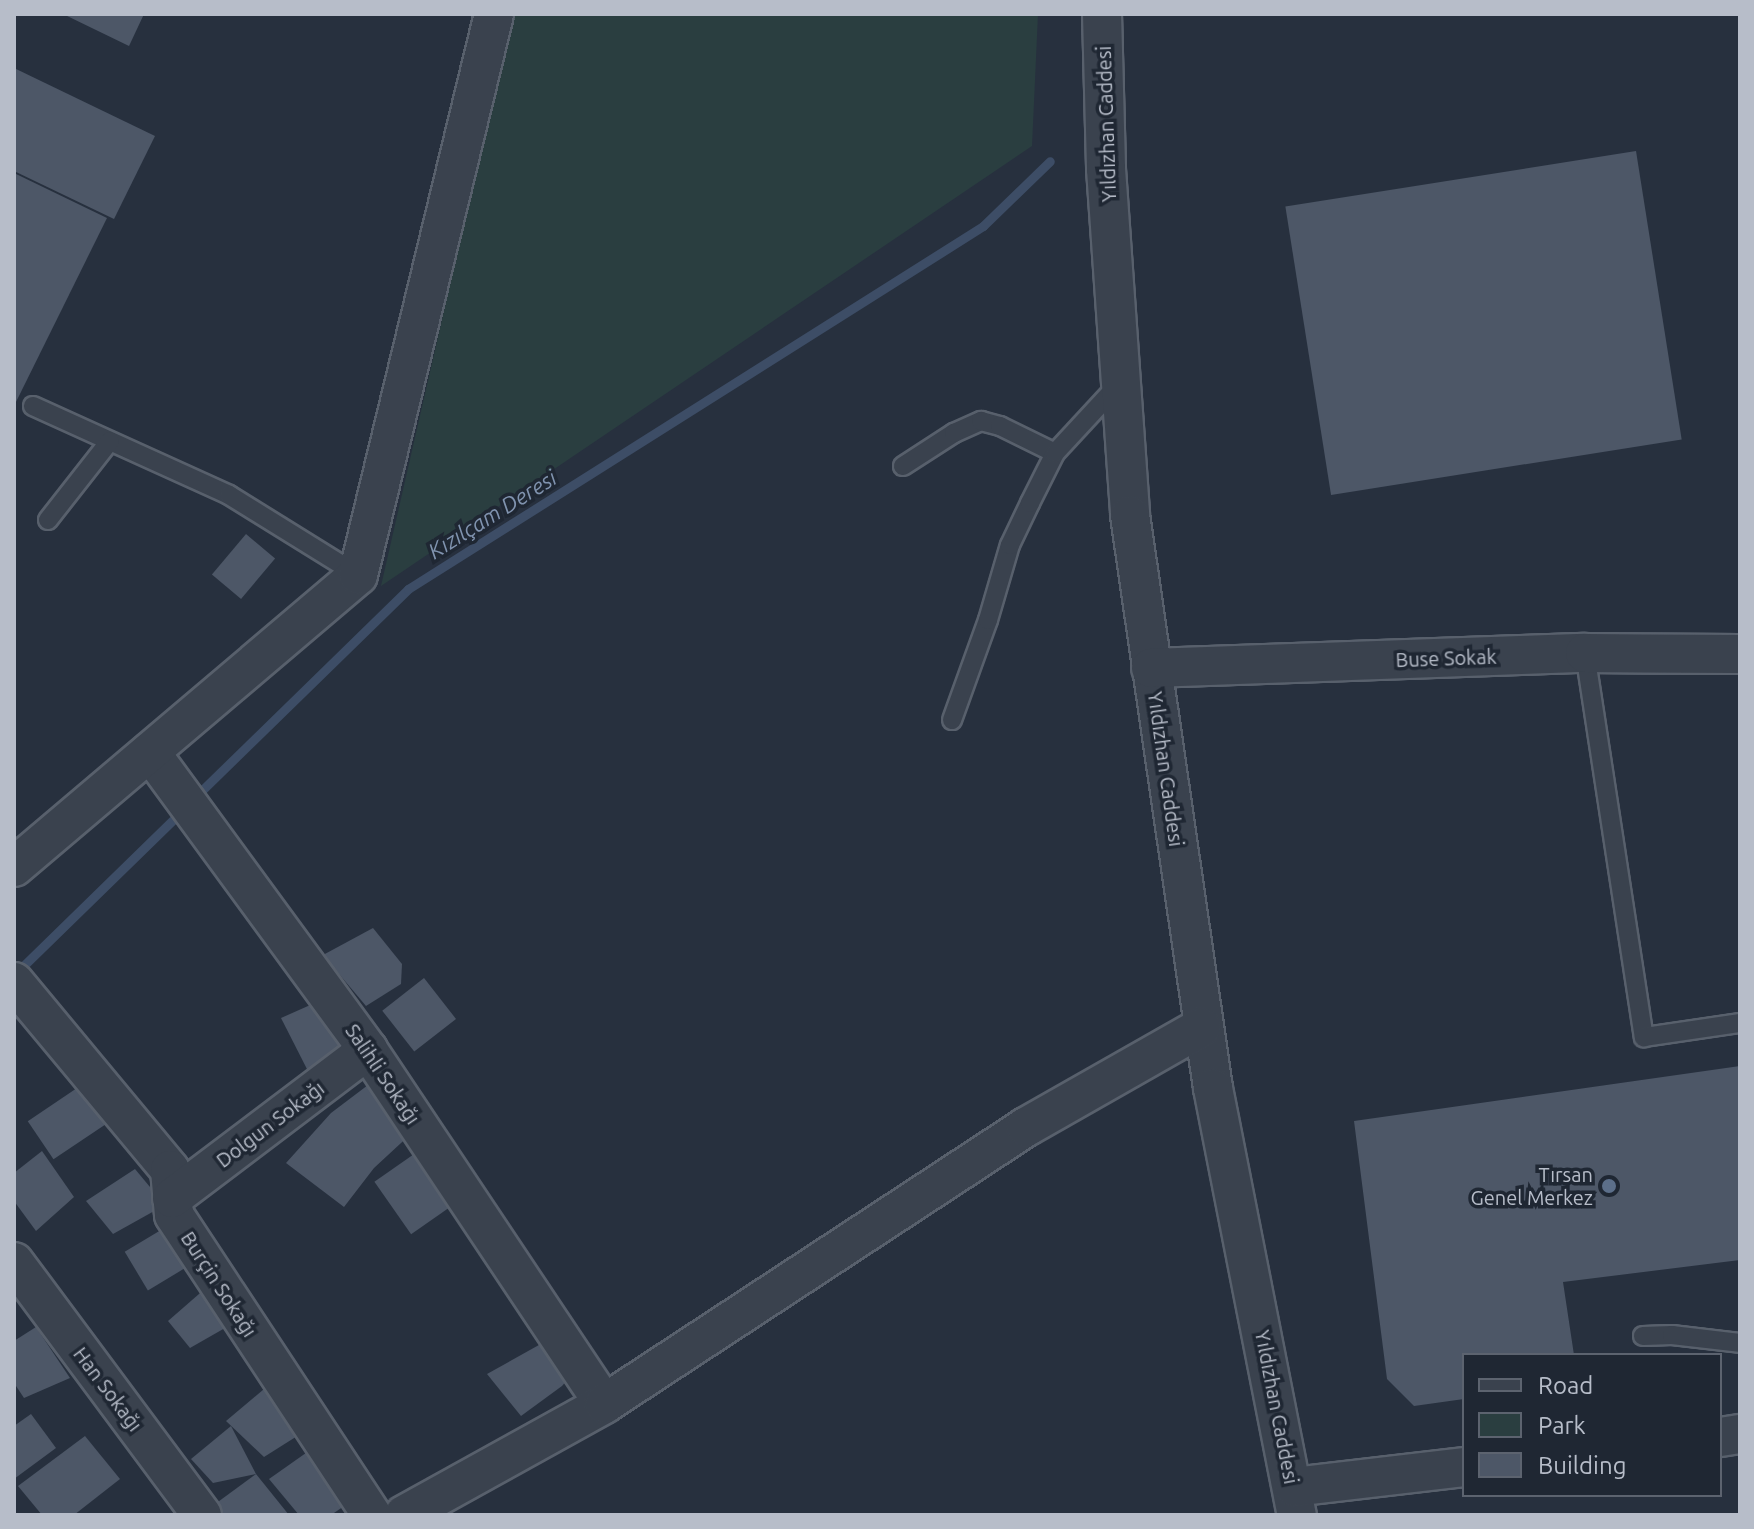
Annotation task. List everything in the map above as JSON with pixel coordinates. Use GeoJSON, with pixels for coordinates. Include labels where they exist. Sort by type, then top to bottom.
{"type":"FeatureCollection","features":[{"type":"Feature","properties":{"kind":"street"},"geometry":{"type":"LineString","coordinates":[[16,869],[358,575],[494,14]]}},
{"type":"Feature","properties":{"kind":"street","name":"Yıldızhan Caddesi"},"geometry":{"type":"LineString","coordinates":[[1102,14],[1106,169],[1130,515],[1202,1027],[1296,1501]]}},
{"type":"Feature","properties":{"kind":"street","name":"Buse Sokak"},"geometry":{"type":"LineString","coordinates":[[1151,668],[1585,653],[1740,654]]}},
{"type":"Feature","properties":{"kind":"street","name":"Salihli Sokağı"},"geometry":{"type":"LineString","coordinates":[[150,752],[368,1050],[604,1404]]}},
{"type":"Feature","properties":{"kind":"street","name":"Burçin Sokağı"},"geometry":{"type":"LineString","coordinates":[[19,988],[170,1170],[174,1215],[372,1515]]}},
{"type":"Feature","properties":{"kind":"street"},"geometry":{"type":"LineString","coordinates":[[415,1513],[604,1404],[1026,1127],[1202,1027]]}},
{"type":"Feature","properties":{"kind":"street","name":"Dolgun Sokağı"},"geometry":{"type":"LineString","coordinates":[[172,1198],[368,1050]]}},
{"type":"Feature","properties":{"kind":"street","name":"Han Sokağı"},"geometry":{"type":"LineString","coordinates":[[14,1262],[202,1515]]}},
{"type":"Feature","properties":{"kind":"street"},"geometry":{"type":"LineString","coordinates":[[1296,1501],[1462,1467]]}},
{"type":"Feature","properties":{"kind":"lane"},"geometry":{"type":"LineString","coordinates":[[952,720],[988,620],[1010,545],[1055,453],[1121,381]]}},
{"type":"Feature","properties":{"kind":"lane"},"geometry":{"type":"LineString","coordinates":[[33,406],[229,495],[358,575]]}},
{"type":"Feature","properties":{"kind":"lane"},"geometry":{"type":"LineString","coordinates":[[903,466],[954,433],[981,421],[1000,426],[1045,451],[1055,453]]}},
{"type":"Feature","properties":{"kind":"lane"},"geometry":{"type":"LineString","coordinates":[[48,520],[110,441]]}},
{"type":"Feature","properties":{"kind":"lane"},"geometry":{"type":"LineString","coordinates":[[1585,653],[1644,1037],[1740,1023]]}},
{"type":"Feature","properties":{"kind":"lane"},"geometry":{"type":"LineString","coordinates":[[1643,1336],[1672,1335],[1740,1343]]}},
{"type":"Feature","properties":{"kind":"green space"},"geometry":{"type":"Polygon","coordinates":[[[512,14],[1038,14],[1032,146],[381,586],[512,14]]]}},
{"type":"Feature","properties":{"kind":"building"},"geometry":{"type":"Polygon","coordinates":[[[63,14],[144,14],[129,46],[63,14]]]}},
{"type":"Feature","properties":{"kind":"building"},"geometry":{"type":"Polygon","coordinates":[[[14,68],[155,136],[114,219],[14,171],[14,68]]]}},
{"type":"Feature","properties":{"kind":"building"},"geometry":{"type":"Polygon","coordinates":[[[1636,151],[1682,439],[1331,495],[1285,207],[1636,151]]]}},
{"type":"Feature","properties":{"kind":"building"},"geometry":{"type":"Polygon","coordinates":[[[14,173],[107,218],[14,406],[14,173]]]}},
{"type":"Feature","properties":{"kind":"building"},"geometry":{"type":"Polygon","coordinates":[[[246,534],[275,558],[241,599],[212,575],[246,534]]]}},
{"type":"Feature","properties":{"kind":"building"},"geometry":{"type":"Polygon","coordinates":[[[373,928],[402,964],[401,984],[366,1006],[323,955],[373,928]]]}},
{"type":"Feature","properties":{"kind":"building"},"geometry":{"type":"Polygon","coordinates":[[[424,978],[456,1019],[414,1052],[382,1011],[424,978]]]}},
{"type":"Feature","properties":{"kind":"building"},"geometry":{"type":"Polygon","coordinates":[[[317,1002],[352,1050],[310,1075],[281,1018],[317,1002]]]}},
{"type":"Feature","properties":{"kind":"building"},"geometry":{"type":"Polygon","coordinates":[[[1740,1066],[1740,1260],[1563,1282],[1574,1353],[1462,1353],[1462,1399],[1414,1406],[1387,1379],[1354,1121],[1740,1066]]]}},
{"type":"Feature","properties":{"kind":"building"},"geometry":{"type":"Polygon","coordinates":[[[368,1085],[414,1131],[374,1168],[344,1207],[286,1163],[331,1113],[368,1085]]]}},
{"type":"Feature","properties":{"kind":"building"},"geometry":{"type":"Polygon","coordinates":[[[80,1086],[106,1124],[53,1159],[28,1121],[80,1086]]]}},
{"type":"Feature","properties":{"kind":"building"},"geometry":{"type":"Polygon","coordinates":[[[42,1151],[74,1197],[36,1231],[14,1201],[14,1173],[42,1151]]]}},
{"type":"Feature","properties":{"kind":"building"},"geometry":{"type":"Polygon","coordinates":[[[417,1152],[454,1204],[411,1234],[374,1182],[417,1152]]]}},
{"type":"Feature","properties":{"kind":"building"},"geometry":{"type":"Polygon","coordinates":[[[135,1169],[165,1205],[113,1234],[86,1201],[135,1169]]]}},
{"type":"Feature","properties":{"kind":"building"},"geometry":{"type":"Polygon","coordinates":[[[171,1224],[194,1263],[148,1290],[125,1252],[171,1224]]]}},
{"type":"Feature","properties":{"kind":"building"},"geometry":{"type":"Polygon","coordinates":[[[207,1287],[232,1324],[190,1348],[168,1321],[207,1287]]]}},
{"type":"Feature","properties":{"kind":"building"},"geometry":{"type":"Polygon","coordinates":[[[36,1327],[70,1378],[24,1398],[14,1383],[14,1341],[36,1327]]]}},
{"type":"Feature","properties":{"kind":"building"},"geometry":{"type":"Polygon","coordinates":[[[555,1336],[578,1368],[562,1386],[521,1416],[487,1374],[555,1336]]]}},
{"type":"Feature","properties":{"kind":"building"},"geometry":{"type":"Polygon","coordinates":[[[270,1384],[302,1433],[264,1457],[226,1421],[270,1384]]]}},
{"type":"Feature","properties":{"kind":"building"},"geometry":{"type":"Polygon","coordinates":[[[31,1414],[56,1448],[14,1479],[14,1426],[31,1414]]]}},
{"type":"Feature","properties":{"kind":"building"},"geometry":{"type":"Polygon","coordinates":[[[231,1426],[256,1474],[213,1483],[191,1459],[231,1426]]]}},
{"type":"Feature","properties":{"kind":"building"},"geometry":{"type":"Polygon","coordinates":[[[85,1436],[120,1479],[74,1515],[42,1515],[18,1486],[85,1436]]]}},
{"type":"Feature","properties":{"kind":"building"},"geometry":{"type":"Polygon","coordinates":[[[313,1448],[353,1500],[331,1515],[299,1515],[269,1479],[313,1448]]]}},
{"type":"Feature","properties":{"kind":"building"},"geometry":{"type":"Polygon","coordinates":[[[256,1474],[289,1515],[217,1515],[211,1507],[256,1474]]]}},
{"type":"Feature","properties":{"kind":"waterway","name":"Kızılçam Deresi"},"geometry":{"type":"LineString","coordinates":[[193,799],[408,589],[983,226],[1050,161]]}},
{"type":"Feature","properties":{"kind":"waterway","name":"Kızılçam Deresi"},"geometry":{"type":"LineString","coordinates":[[16,973],[183,810]]}},
{"type":"Feature","properties":{"kind":"place","name":"Tırsan Genel Merkez"},"geometry":{"type":"Point","coordinates":[1609,1186]}}]}
